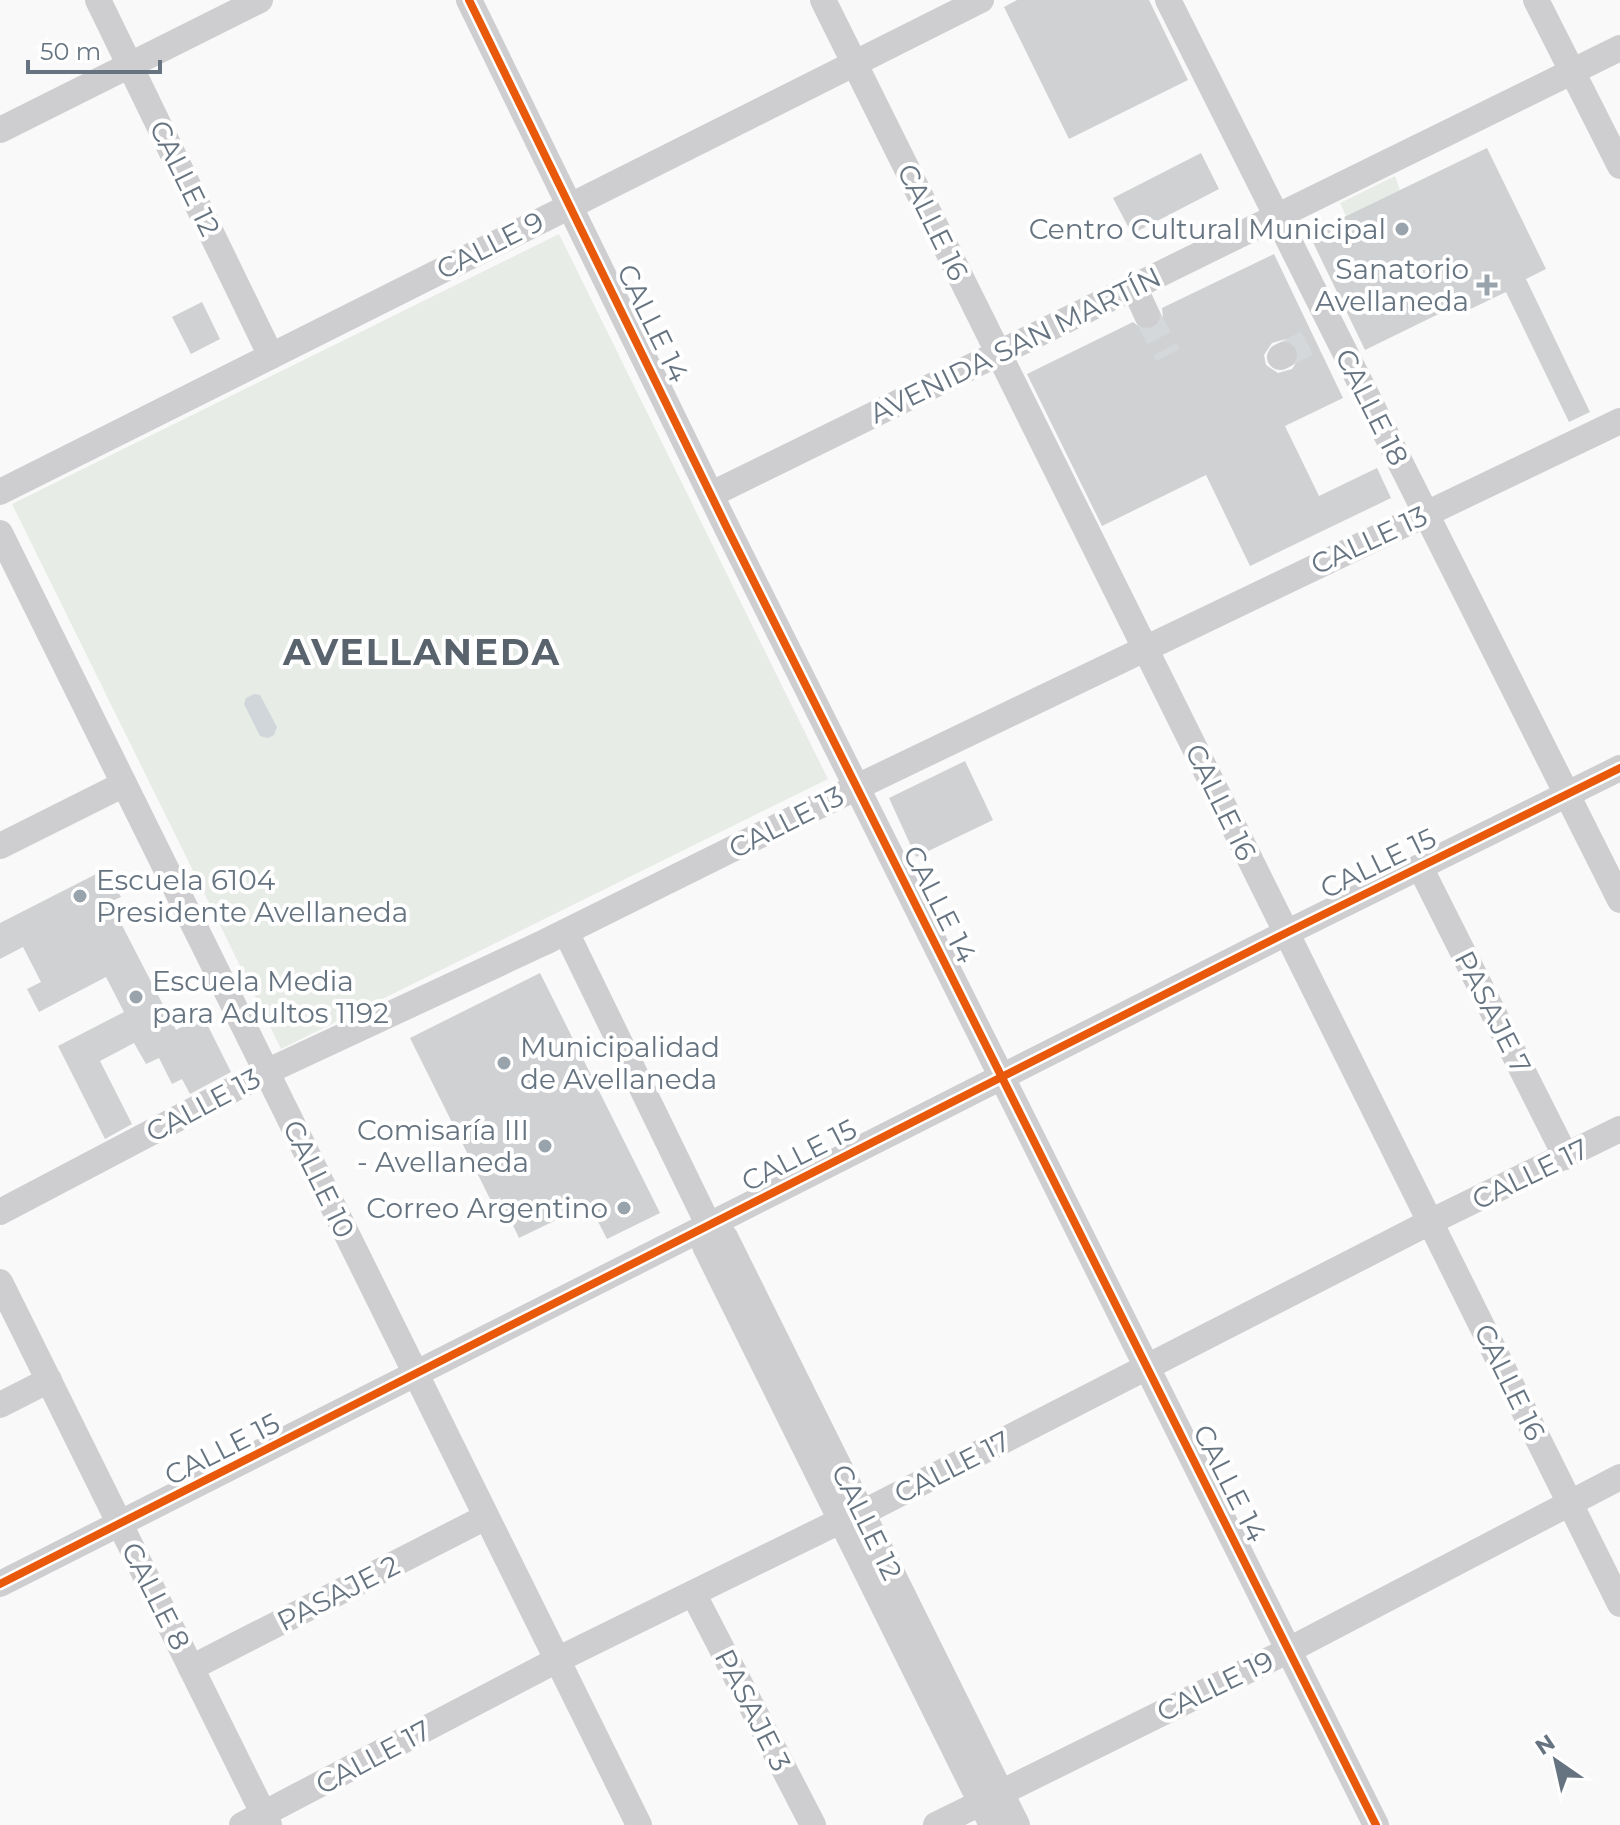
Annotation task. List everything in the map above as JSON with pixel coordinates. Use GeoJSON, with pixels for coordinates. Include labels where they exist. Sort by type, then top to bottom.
{"type":"FeatureCollection","features":[{"type":"Feature","properties":{"kind":"street","name":"CALLE 12"},"geometry":{"type":"LineString","coordinates":[[98,0],[271,356]]}},
{"type":"Feature","properties":{"kind":"street"},"geometry":{"type":"LineString","coordinates":[[0,130],[260,0]]}},
{"type":"Feature","properties":{"kind":"street","name":"CALLE 14"},"geometry":{"type":"LineString","coordinates":[[469,0],[857,787],[1376,1825]]}},
{"type":"Feature","properties":{"kind":"street","name":"CALLE 16"},"geometry":{"type":"LineString","coordinates":[[823,0],[1620,1604]]}},
{"type":"Feature","properties":{"kind":"street","name":"CALLE 9"},"geometry":{"type":"LineString","coordinates":[[0,492],[981,0]]}},
{"type":"Feature","properties":{"kind":"street","name":"CALLE 18"},"geometry":{"type":"LineString","coordinates":[[1168,0],[1277,216],[1324,334],[1426,513],[1620,900]]}},
{"type":"Feature","properties":{"kind":"street"},"geometry":{"type":"LineString","coordinates":[[1536,0],[1620,166]]}},
{"type":"Feature","properties":{"kind":"street","name":"AVENIDA SAN MARTÍN"},"geometry":{"type":"LineString","coordinates":[[712,494],[1620,48]]}},
{"type":"Feature","properties":{"kind":"street"},"geometry":{"type":"LineString","coordinates":[[1134,287],[1147,315]]}},
{"type":"Feature","properties":{"kind":"street","name":"CALLE 13"},"geometry":{"type":"LineString","coordinates":[[0,1212],[266,1072],[566,932],[1144,647],[1620,421]]}},
{"type":"Feature","properties":{"kind":"street","name":"CALLE 10"},"geometry":{"type":"LineString","coordinates":[[0,533],[639,1825]]}},
{"type":"Feature","properties":{"kind":"street","name":"CALLE 15"},"geometry":{"type":"LineString","coordinates":[[0,1584],[120,1526],[1286,933],[1620,768]]}},
{"type":"Feature","properties":{"kind":"street"},"geometry":{"type":"LineString","coordinates":[[0,846],[124,784]]}},
{"type":"Feature","properties":{"kind":"street","name":"PASAJE 7"},"geometry":{"type":"LineString","coordinates":[[1420,867],[1566,1157]]}},
{"type":"Feature","properties":{"kind":"street","name":"CALLE 12"},"geometry":{"type":"LineString","coordinates":[[566,932],[709,1226],[705,1246],[852,1517],[991,1806],[1017,1825]]}},
{"type":"Feature","properties":{"kind":"street","name":"CALLE 17"},"geometry":{"type":"LineString","coordinates":[[258,1821],[557,1660],[852,1517],[1430,1222],[1620,1129]]}},
{"type":"Feature","properties":{"kind":"street","name":"CALLE 8"},"geometry":{"type":"LineString","coordinates":[[0,1282],[191,1668],[258,1821]]}},
{"type":"Feature","properties":{"kind":"street"},"geometry":{"type":"LineString","coordinates":[[0,1405],[49,1380]]}},
{"type":"Feature","properties":{"kind":"street","name":"CALLE 19"},"geometry":{"type":"LineString","coordinates":[[936,1825],[991,1806],[1620,1477]]}},
{"type":"Feature","properties":{"kind":"street","name":"PASAJE 2"},"geometry":{"type":"LineString","coordinates":[[191,1668],[486,1517]]}},
{"type":"Feature","properties":{"kind":"street","name":"PASAJE 3"},"geometry":{"type":"LineString","coordinates":[[694,1595],[813,1825]]}},
{"type":"Feature","properties":{"kind":"shaded area"},"geometry":{"type":"Polygon","coordinates":[[[1395,176],[1400,190],[1346,216],[1340,203],[1395,176]]]}},
{"type":"Feature","properties":{"kind":"shaded area"},"geometry":{"type":"Polygon","coordinates":[[[559,234],[828,779],[281,1049],[12,504],[559,234]]]}},
{"type":"Feature","properties":{"kind":"shaded area"},"geometry":{"type":"Polygon","coordinates":[[[260,695],[277,727],[274,735],[268,738],[260,736],[244,704],[246,698],[260,695]]]}},
{"type":"Feature","properties":{"kind":"building"},"geometry":{"type":"Polygon","coordinates":[[[1017,0],[1149,0],[1188,80],[1069,139],[1004,7],[1017,0]]]}},
{"type":"Feature","properties":{"kind":"building"},"geometry":{"type":"Polygon","coordinates":[[[1487,148],[1546,269],[1526,279],[1590,412],[1569,422],[1506,292],[1460,314],[1455,306],[1365,350],[1309,234],[1487,148]]]}},
{"type":"Feature","properties":{"kind":"building"},"geometry":{"type":"Polygon","coordinates":[[[1201,153],[1219,189],[1132,234],[1113,198],[1201,153]]]}},
{"type":"Feature","properties":{"kind":"building"},"geometry":{"type":"Polygon","coordinates":[[[1274,254],[1343,398],[1285,426],[1319,496],[1377,468],[1391,498],[1250,566],[1206,475],[1102,526],[1027,374],[1133,322],[1145,331],[1154,329],[1163,317],[1162,308],[1274,254]],[[1286,339],[1272,343],[1264,355],[1266,365],[1278,373],[1292,369],[1300,357],[1298,347],[1286,339]]]}},
{"type":"Feature","properties":{"kind":"building"},"geometry":{"type":"Polygon","coordinates":[[[202,302],[220,339],[191,354],[172,317],[202,302]]]}},
{"type":"Feature","properties":{"kind":"building"},"geometry":{"type":"Polygon","coordinates":[[[965,761],[993,820],[916,857],[889,798],[965,761]]]}},
{"type":"Feature","properties":{"kind":"building"},"geometry":{"type":"Polygon","coordinates":[[[106,869],[121,897],[110,902],[176,1030],[203,1016],[231,1072],[190,1094],[182,1079],[172,1084],[159,1058],[146,1064],[134,1043],[100,1061],[132,1124],[105,1139],[58,1046],[124,1012],[106,977],[39,1012],[27,989],[41,982],[23,947],[0,959],[0,923],[106,869]]]}},
{"type":"Feature","properties":{"kind":"building"},"geometry":{"type":"Polygon","coordinates":[[[540,973],[660,1213],[607,1239],[589,1204],[519,1238],[500,1198],[492,1203],[410,1038],[540,973]]]}},
{"type":"Feature","properties":{"kind":"tunnel"},"geometry":{"type":"LineString","coordinates":[[1147,315],[1168,355]]}},
{"type":"Feature","properties":{"kind":"tunnel"},"geometry":{"type":"LineString","coordinates":[[1284,355],[1315,339]]}},
{"type":"Feature","properties":{"kind":"cycle path"},"geometry":{"type":"LineString","coordinates":[[469,0],[727,528],[1376,1825]]}},
{"type":"Feature","properties":{"kind":"cycle path"},"geometry":{"type":"LineString","coordinates":[[0,1584],[1286,933],[1620,768]]}},
{"type":"Feature","properties":{"kind":"place","name":"Centro Cultural Municipal"},"geometry":{"type":"Point","coordinates":[1402,229]}},
{"type":"Feature","properties":{"kind":"place","name":"Sanatorio Avellaneda"},"geometry":{"type":"Point","coordinates":[1487,285]}},
{"type":"Feature","properties":{"kind":"place","name":"Escuela 6104 Presidente Avellaneda"},"geometry":{"type":"Point","coordinates":[80,896]}},
{"type":"Feature","properties":{"kind":"place","name":"Escuela Media para Adultos 1192"},"geometry":{"type":"Point","coordinates":[136,997]}},
{"type":"Feature","properties":{"kind":"place","name":"Municipalidad de Avellaneda"},"geometry":{"type":"Point","coordinates":[504,1063]}},
{"type":"Feature","properties":{"kind":"place","name":"Comisaría III - Avellaneda"},"geometry":{"type":"Point","coordinates":[545,1146]}},
{"type":"Feature","properties":{"kind":"place","name":"Correo Argentino"},"geometry":{"type":"Point","coordinates":[624,1208]}},
{"type":"Feature","properties":{"kind":"district","name":"AVELLANEDA"},"geometry":{"type":"Point","coordinates":[422,652]}}]}
